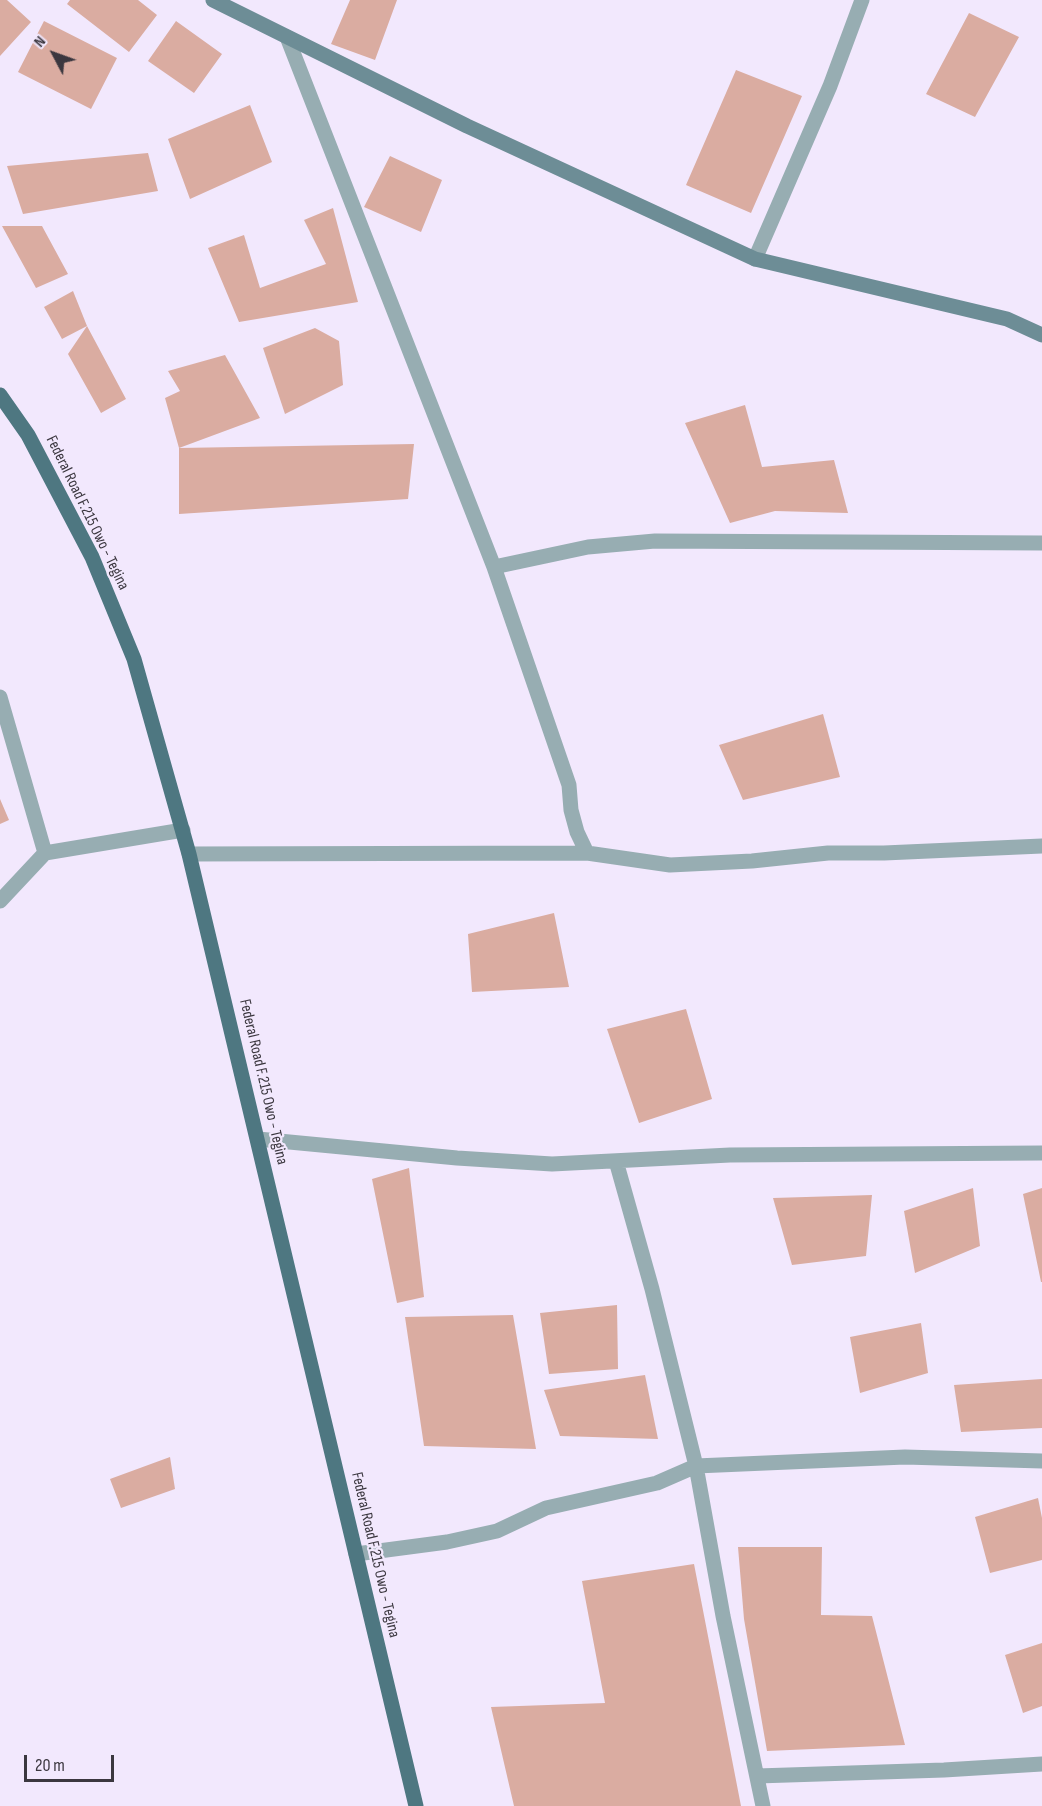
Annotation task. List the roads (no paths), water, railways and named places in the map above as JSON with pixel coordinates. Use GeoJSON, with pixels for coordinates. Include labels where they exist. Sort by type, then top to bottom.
{"type":"FeatureCollection","features":[{"type":"Feature","properties":{"kind":"main road"},"geometry":{"type":"LineString","coordinates":[[213,0],[235,5],[286,37],[467,126],[755,259],[1007,319],[1042,335]]}},
{"type":"Feature","properties":{"kind":"main road","name":"Federal Road F.215 Owo - Tegina"},"geometry":{"type":"LineString","coordinates":[[0,395],[28,435],[92,557],[134,659],[189,854],[416,1806]]}},
{"type":"Feature","properties":{"kind":"street"},"geometry":{"type":"LineString","coordinates":[[755,259],[830,86],[862,0]]}},
{"type":"Feature","properties":{"kind":"street"},"geometry":{"type":"LineString","coordinates":[[286,37],[494,567],[569,785],[571,810],[577,832],[587,853]]}},
{"type":"Feature","properties":{"kind":"street"},"geometry":{"type":"LineString","coordinates":[[494,567],[588,547],[655,541],[1042,543]]}},
{"type":"Feature","properties":{"kind":"street"},"geometry":{"type":"LineString","coordinates":[[0,697],[45,853]]}},
{"type":"Feature","properties":{"kind":"street"},"geometry":{"type":"LineString","coordinates":[[0,901],[45,853],[183,830]]}},
{"type":"Feature","properties":{"kind":"street"},"geometry":{"type":"LineString","coordinates":[[189,854],[587,853],[670,865],[752,861],[828,853],[884,853],[1042,846]]}},
{"type":"Feature","properties":{"kind":"street"},"geometry":{"type":"LineString","coordinates":[[258,1139],[457,1158],[552,1164],[730,1155],[1042,1153]]}},
{"type":"Feature","properties":{"kind":"street"},"geometry":{"type":"LineString","coordinates":[[616,1161],[652,1289],[696,1466],[723,1616],[763,1806]]}},
{"type":"Feature","properties":{"kind":"street"},"geometry":{"type":"LineString","coordinates":[[356,1554],[447,1542],[497,1531],[546,1508],[657,1483],[696,1466],[905,1457],[1042,1461]]}},
{"type":"Feature","properties":{"kind":"street"},"geometry":{"type":"LineString","coordinates":[[757,1776],[944,1770],[1042,1764]]}}]}
